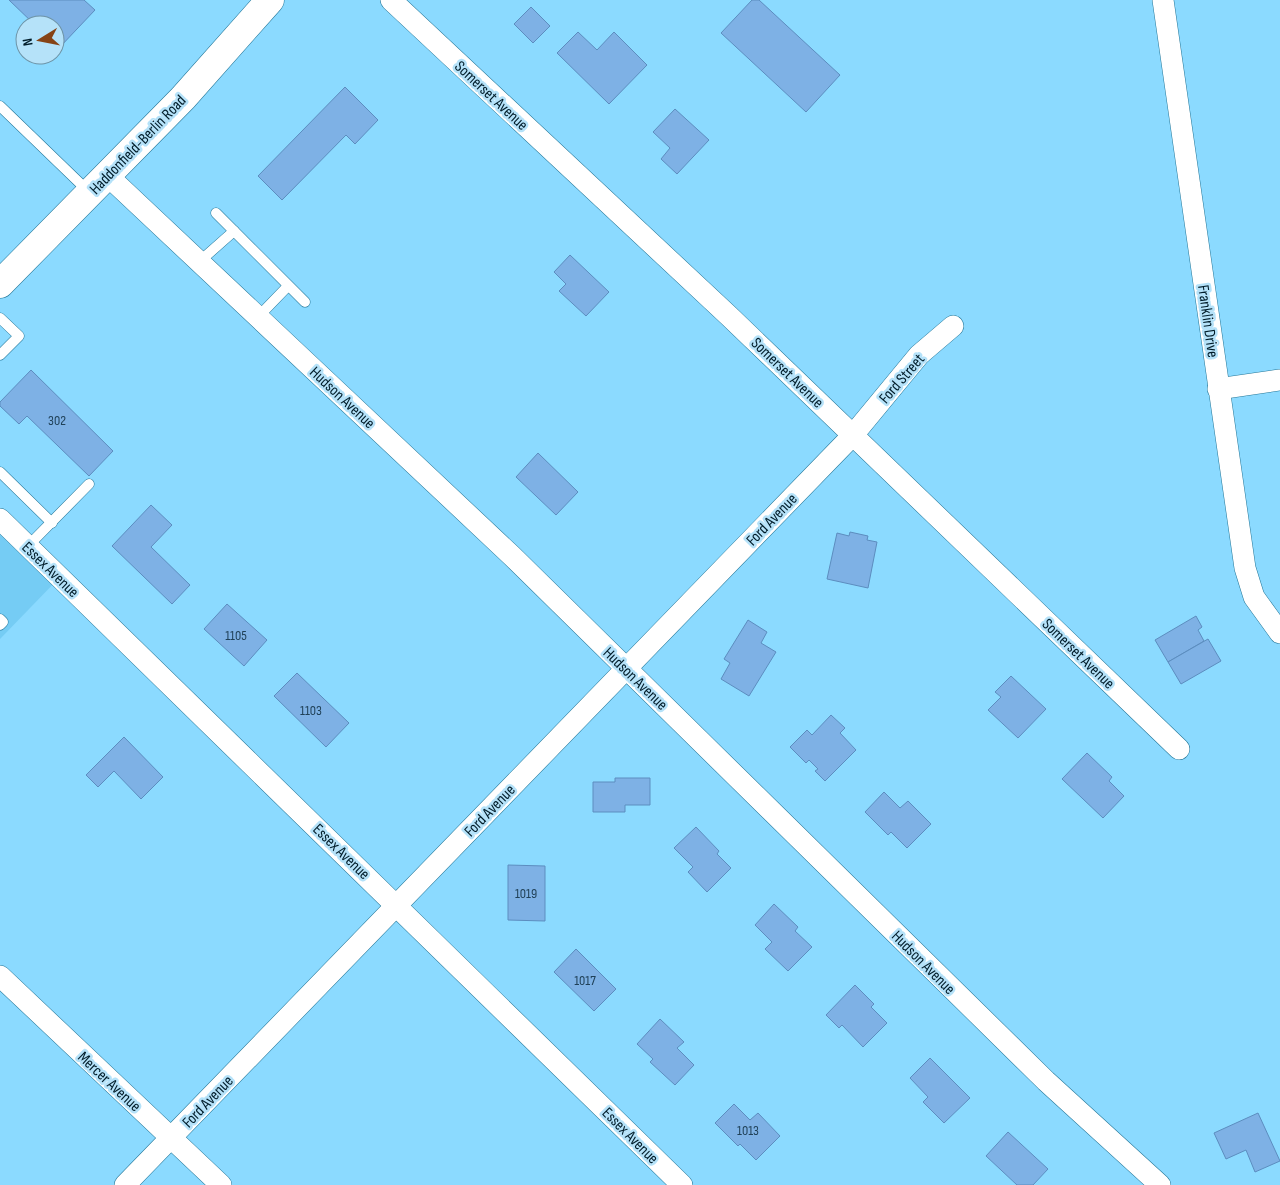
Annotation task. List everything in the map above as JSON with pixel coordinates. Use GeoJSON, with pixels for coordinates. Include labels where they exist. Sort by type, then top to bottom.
{"type":"FeatureCollection","features":[{"type":"Feature","properties":{"kind":"main road","name":"Haddonfield-Berlin Road"},"geometry":{"type":"LineString","coordinates":[[0,284],[183,98],[270,0]]}},
{"type":"Feature","properties":{"kind":"street","name":"Somerset Avenue"},"geometry":{"type":"LineString","coordinates":[[391,0],[730,316],[1178,749]]}},
{"type":"Feature","properties":{"kind":"street","name":"Franklin Drive"},"geometry":{"type":"LineString","coordinates":[[1163,0],[1245,568],[1254,597],[1280,633]]}},
{"type":"Feature","properties":{"kind":"street","name":"Hudson Avenue"},"geometry":{"type":"LineString","coordinates":[[98,184],[199,262],[512,556],[1046,1081],[1160,1185]]}},
{"type":"Feature","properties":{"kind":"street","name":"Ford Street"},"geometry":{"type":"LineString","coordinates":[[853,435],[919,355],[952,326]]}},
{"type":"Feature","properties":{"kind":"street"},"geometry":{"type":"LineString","coordinates":[[1218,388],[1280,380]]}},
{"type":"Feature","properties":{"kind":"street","name":"Ford Avenue"},"geometry":{"type":"LineString","coordinates":[[125,1185],[853,435]]}},
{"type":"Feature","properties":{"kind":"street","name":"Essex Avenue"},"geometry":{"type":"LineString","coordinates":[[0,519],[682,1185]]}},
{"type":"Feature","properties":{"kind":"street","name":"Mercer Avenue"},"geometry":{"type":"LineString","coordinates":[[0,976],[221,1185]]}},
{"type":"Feature","properties":{"kind":"lane"},"geometry":{"type":"LineString","coordinates":[[0,106],[98,184]]}},
{"type":"Feature","properties":{"kind":"lane"},"geometry":{"type":"LineString","coordinates":[[216,213],[305,302]]}},
{"type":"Feature","properties":{"kind":"lane"},"geometry":{"type":"LineString","coordinates":[[199,262],[234,231]]}},
{"type":"Feature","properties":{"kind":"lane"},"geometry":{"type":"LineString","coordinates":[[258,317],[288,286]]}},
{"type":"Feature","properties":{"kind":"lane"},"geometry":{"type":"LineString","coordinates":[[0,318],[19,336],[0,355]]}},
{"type":"Feature","properties":{"kind":"lane"},"geometry":{"type":"LineString","coordinates":[[0,472],[52,522]]}},
{"type":"Feature","properties":{"kind":"lane"},"geometry":{"type":"LineString","coordinates":[[28,546],[89,484]]}},
{"type":"Feature","properties":{"kind":"lane"},"geometry":{"type":"LineString","coordinates":[[0,619],[3,622],[0,625]]}},
{"type":"Feature","properties":{"kind":"shaded area"},"geometry":{"type":"Polygon","coordinates":[[[0,519],[60,577],[0,639],[0,519]]]}},
{"type":"Feature","properties":{"kind":"building"},"geometry":{"type":"Polygon","coordinates":[[[9,0],[84,0],[95,10],[65,42],[65,15],[25,15],[9,0]]]}},
{"type":"Feature","properties":{"kind":"building"},"geometry":{"type":"Polygon","coordinates":[[[752,0],[759,0],[840,75],[806,112],[721,33],[752,0]]]}},
{"type":"Feature","properties":{"kind":"building"},"geometry":{"type":"Polygon","coordinates":[[[531,7],[550,26],[533,43],[514,24],[531,7]]]}},
{"type":"Feature","properties":{"kind":"building"},"geometry":{"type":"Polygon","coordinates":[[[578,32],[597,50],[614,32],[647,65],[609,104],[557,53],[578,32]]]}},
{"type":"Feature","properties":{"kind":"building"},"geometry":{"type":"Polygon","coordinates":[[[345,87],[378,120],[355,144],[346,135],[282,200],[258,176],[345,87]]]}},
{"type":"Feature","properties":{"kind":"building"},"geometry":{"type":"Polygon","coordinates":[[[675,109],[709,140],[677,174],[661,159],[670,148],[653,132],[675,109]]]}},
{"type":"Feature","properties":{"kind":"building"},"geometry":{"type":"Polygon","coordinates":[[[570,255],[609,292],[586,316],[559,291],[566,284],[554,272],[570,255]]]}},
{"type":"Feature","properties":{"kind":"building"},"geometry":{"type":"Polygon","coordinates":[[[31,370],[113,451],[89,476],[27,416],[19,424],[0,406],[0,402],[31,370]]]}},
{"type":"Feature","properties":{"kind":"building"},"geometry":{"type":"Polygon","coordinates":[[[538,453],[578,492],[556,515],[516,477],[538,453]]]}},
{"type":"Feature","properties":{"kind":"building"},"geometry":{"type":"Polygon","coordinates":[[[151,505],[172,525],[151,547],[190,585],[172,604],[112,546],[151,505]]]}},
{"type":"Feature","properties":{"kind":"building"},"geometry":{"type":"Polygon","coordinates":[[[850,532],[868,536],[867,540],[877,542],[868,588],[827,579],[837,533],[849,536],[850,532]]]}},
{"type":"Feature","properties":{"kind":"building"},"geometry":{"type":"Polygon","coordinates":[[[227,604],[267,640],[244,666],[204,629],[227,604]]]}},
{"type":"Feature","properties":{"kind":"building"},"geometry":{"type":"Polygon","coordinates":[[[1196,616],[1202,627],[1198,630],[1204,641],[1168,662],[1155,640],[1196,616]]]}},
{"type":"Feature","properties":{"kind":"building"},"geometry":{"type":"Polygon","coordinates":[[[748,620],[767,632],[761,643],[776,652],[749,696],[721,679],[730,663],[724,659],[748,620]]]}},
{"type":"Feature","properties":{"kind":"building"},"geometry":{"type":"Polygon","coordinates":[[[1208,639],[1221,661],[1181,684],[1168,662],[1208,639]]]}},
{"type":"Feature","properties":{"kind":"building"},"geometry":{"type":"Polygon","coordinates":[[[297,673],[349,723],[326,747],[274,696],[297,673]]]}},
{"type":"Feature","properties":{"kind":"building"},"geometry":{"type":"Polygon","coordinates":[[[1011,676],[1046,709],[1018,738],[988,710],[1001,697],[995,692],[1011,676]]]}},
{"type":"Feature","properties":{"kind":"building"},"geometry":{"type":"Polygon","coordinates":[[[831,715],[845,728],[840,733],[856,750],[825,781],[815,771],[818,769],[809,760],[806,763],[790,747],[807,730],[812,735],[831,715]]]}},
{"type":"Feature","properties":{"kind":"building"},"geometry":{"type":"Polygon","coordinates":[[[124,737],[163,777],[141,799],[114,771],[98,787],[86,775],[124,737]]]}},
{"type":"Feature","properties":{"kind":"building"},"geometry":{"type":"Polygon","coordinates":[[[1087,753],[1112,777],[1109,781],[1124,796],[1103,818],[1062,779],[1087,753]]]}},
{"type":"Feature","properties":{"kind":"building"},"geometry":{"type":"Polygon","coordinates":[[[615,778],[650,778],[650,805],[625,805],[625,812],[593,812],[593,782],[615,782],[615,778]]]}},
{"type":"Feature","properties":{"kind":"building"},"geometry":{"type":"Polygon","coordinates":[[[884,792],[900,808],[908,801],[931,824],[907,848],[891,832],[888,835],[865,812],[884,792]]]}},
{"type":"Feature","properties":{"kind":"building"},"geometry":{"type":"Polygon","coordinates":[[[696,827],[719,851],[717,854],[731,868],[707,892],[688,872],[693,867],[674,848],[696,827]]]}},
{"type":"Feature","properties":{"kind":"building"},"geometry":{"type":"Polygon","coordinates":[[[508,865],[545,866],[545,921],[508,920],[508,865]]]}},
{"type":"Feature","properties":{"kind":"building"},"geometry":{"type":"Polygon","coordinates":[[[774,904],[798,927],[795,931],[812,947],[788,971],[765,949],[772,942],[755,925],[774,904]]]}},
{"type":"Feature","properties":{"kind":"building"},"geometry":{"type":"Polygon","coordinates":[[[576,949],[616,989],[594,1011],[554,972],[576,949]]]}},
{"type":"Feature","properties":{"kind":"building"},"geometry":{"type":"Polygon","coordinates":[[[855,985],[874,1004],[871,1007],[887,1023],[863,1047],[842,1025],[839,1028],[826,1015],[855,985]]]}},
{"type":"Feature","properties":{"kind":"building"},"geometry":{"type":"Polygon","coordinates":[[[660,1019],[684,1042],[677,1048],[694,1065],[675,1085],[650,1062],[653,1059],[637,1044],[660,1019]]]}},
{"type":"Feature","properties":{"kind":"building"},"geometry":{"type":"Polygon","coordinates":[[[930,1058],[970,1098],[944,1123],[923,1102],[928,1097],[910,1078],[930,1058]]]}},
{"type":"Feature","properties":{"kind":"building"},"geometry":{"type":"Polygon","coordinates":[[[734,1104],[750,1120],[758,1113],[780,1136],[756,1160],[740,1144],[738,1146],[715,1123],[734,1104]]]}},
{"type":"Feature","properties":{"kind":"building"},"geometry":{"type":"Polygon","coordinates":[[[1258,1113],[1280,1161],[1255,1172],[1246,1150],[1226,1159],[1214,1133],[1258,1113]]]}},
{"type":"Feature","properties":{"kind":"building"},"geometry":{"type":"Polygon","coordinates":[[[1008,1132],[1048,1169],[1033,1185],[1017,1185],[986,1156],[1008,1132]]]}}]}
